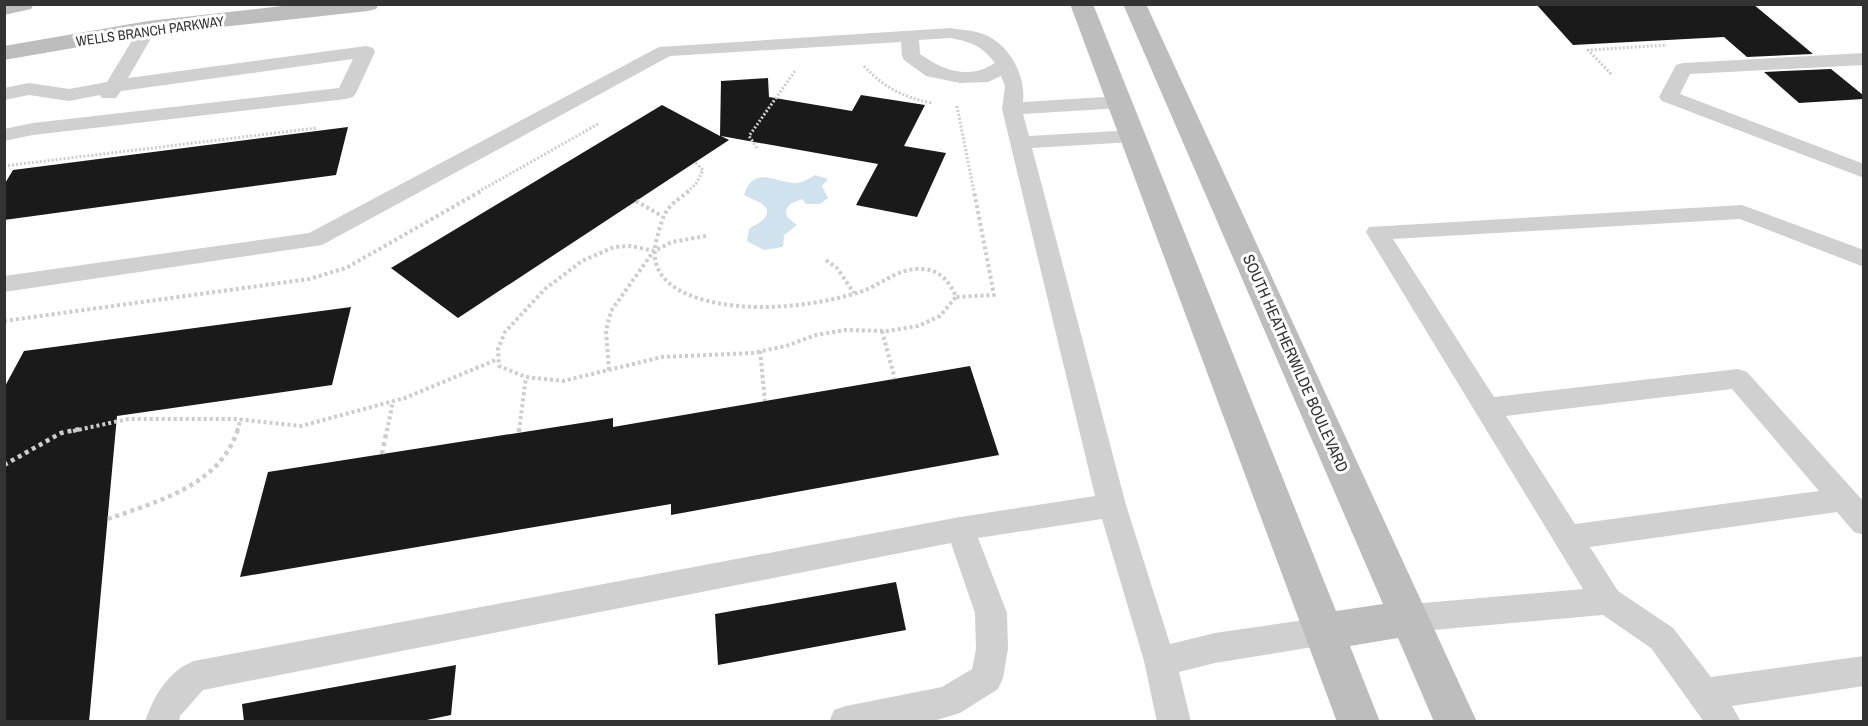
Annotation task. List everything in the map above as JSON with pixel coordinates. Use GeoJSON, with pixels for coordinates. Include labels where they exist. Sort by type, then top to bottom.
{"type":"FeatureCollection","features":[{"type":"Feature","properties":{"kind":"main road"},"geometry":{"type":"LineString","coordinates":[[4,8],[23,4]]}},
{"type":"Feature","properties":{"kind":"main road","name":"WELLS BRANCH PARKWAY"},"geometry":{"type":"LineString","coordinates":[[4,53],[148,28],[368,4]]}},
{"type":"Feature","properties":{"kind":"main road"},"geometry":{"type":"LineString","coordinates":[[1081,4],[1359,722]]}},
{"type":"Feature","properties":{"kind":"main road","name":"SOUTH HEATHERWILDE BOULEVARD"},"geometry":{"type":"LineString","coordinates":[[1134,4],[1456,722]]}},
{"type":"Feature","properties":{"kind":"main road"},"geometry":{"type":"LineString","coordinates":[[1325,630],[1411,618]]}},
{"type":"Feature","properties":{"kind":"lane"},"geometry":{"type":"LineString","coordinates":[[91,122],[148,28]]}},
{"type":"Feature","properties":{"kind":"lane"},"geometry":{"type":"LineString","coordinates":[[4,284],[314,240],[370,212],[570,101],[666,51],[951,33],[977,38],[992,46],[1006,64],[1015,86],[1012,109],[1112,505],[1160,661],[1174,722]]}},
{"type":"Feature","properties":{"kind":"lane"},"geometry":{"type":"LineString","coordinates":[[910,36],[911,56],[933,72],[960,77],[988,76],[1006,64]]}},
{"type":"Feature","properties":{"kind":"lane"},"geometry":{"type":"LineString","coordinates":[[4,94],[29,89],[69,95],[114,86],[366,52],[346,93],[91,122],[4,135]]}},
{"type":"Feature","properties":{"kind":"lane"},"geometry":{"type":"LineString","coordinates":[[1863,60],[1683,69],[1669,97],[1863,172]]}},
{"type":"Feature","properties":{"kind":"lane"},"geometry":{"type":"LineString","coordinates":[[1012,109],[1120,102]]}},
{"type":"Feature","properties":{"kind":"lane"},"geometry":{"type":"LineString","coordinates":[[1021,142],[1133,136]]}},
{"type":"Feature","properties":{"kind":"lane"},"geometry":{"type":"LineString","coordinates":[[1724,722],[1662,638],[1607,601],[1377,232],[1742,212],[1863,259]]}},
{"type":"Feature","properties":{"kind":"lane"},"geometry":{"type":"LineString","coordinates":[[1486,408],[1738,379],[1863,522]]}},
{"type":"Feature","properties":{"kind":"lane"},"geometry":{"type":"LineString","coordinates":[[1568,538],[1843,500]]}},
{"type":"Feature","properties":{"kind":"lane"},"geometry":{"type":"LineString","coordinates":[[162,722],[166,708],[194,676],[960,529],[1112,505]]}},
{"type":"Feature","properties":{"kind":"lane"},"geometry":{"type":"LineString","coordinates":[[846,722],[948,702],[987,678],[992,649],[991,613],[960,529]]}},
{"type":"Feature","properties":{"kind":"lane"},"geometry":{"type":"LineString","coordinates":[[1411,618],[1607,601]]}},
{"type":"Feature","properties":{"kind":"lane"},"geometry":{"type":"LineString","coordinates":[[1160,661],[1215,648],[1325,630]]}},
{"type":"Feature","properties":{"kind":"lane"},"geometry":{"type":"LineString","coordinates":[[1704,694],[1863,671]]}},
{"type":"Feature","properties":{"kind":"path"},"geometry":{"type":"LineString","coordinates":[[757,148],[749,136],[797,68]]}},
{"type":"Feature","properties":{"kind":"path"},"geometry":{"type":"LineString","coordinates":[[654,251],[633,246],[611,247],[592,255],[544,288],[501,337],[499,366],[526,376],[563,381],[678,355],[760,351],[786,346],[816,335],[846,330],[882,331],[918,326],[940,316],[956,297],[994,296],[957,105]]}},
{"type":"Feature","properties":{"kind":"path"},"geometry":{"type":"LineString","coordinates":[[4,166],[324,127]]}},
{"type":"Feature","properties":{"kind":"path"},"geometry":{"type":"LineString","coordinates":[[695,162],[703,170],[701,178],[698,184],[670,206],[662,216],[654,251],[657,268],[671,288],[698,300],[722,304],[778,306],[835,299],[871,288],[900,272],[916,268],[937,271],[952,285],[956,297]]}},
{"type":"Feature","properties":{"kind":"path"},"geometry":{"type":"LineString","coordinates":[[636,201],[662,216]]}},
{"type":"Feature","properties":{"kind":"path"},"geometry":{"type":"LineString","coordinates":[[609,370],[606,331],[611,311],[654,251],[681,238],[706,236]]}},
{"type":"Feature","properties":{"kind":"path"},"geometry":{"type":"LineString","coordinates":[[826,260],[837,268],[854,293]]}},
{"type":"Feature","properties":{"kind":"path"},"geometry":{"type":"LineString","coordinates":[[882,331],[895,379]]}},
{"type":"Feature","properties":{"kind":"path"},"geometry":{"type":"LineString","coordinates":[[760,351],[765,401]]}},
{"type":"Feature","properties":{"kind":"path"},"geometry":{"type":"LineString","coordinates":[[4,465],[61,433],[128,419],[241,419],[301,426],[393,401],[498,359]]}},
{"type":"Feature","properties":{"kind":"path"},"geometry":{"type":"LineString","coordinates":[[519,432],[526,376]]}},
{"type":"Feature","properties":{"kind":"path"},"geometry":{"type":"LineString","coordinates":[[382,454],[393,401]]}},
{"type":"Feature","properties":{"kind":"path"},"geometry":{"type":"LineString","coordinates":[[108,519],[182,492],[208,474],[229,452],[241,419]]}},
{"type":"Feature","properties":{"kind":"water"},"geometry":{"type":"Polygon","coordinates":[[[815,175],[828,179],[822,186],[828,198],[820,204],[806,204],[802,199],[790,204],[786,210],[787,217],[797,225],[784,235],[783,247],[764,250],[747,241],[749,229],[761,221],[767,213],[767,209],[761,203],[744,195],[753,181],[764,177],[795,183],[815,175]]]}},
{"type":"Feature","properties":{"kind":"building"},"geometry":{"type":"Polygon","coordinates":[[[1536,4],[1753,4],[1813,54],[1747,57],[1724,37],[1573,45],[1536,4]]]}},
{"type":"Feature","properties":{"kind":"building"},"geometry":{"type":"Polygon","coordinates":[[[1831,69],[1863,95],[1863,99],[1799,103],[1764,72],[1831,69]]]}},
{"type":"Feature","properties":{"kind":"building"},"geometry":{"type":"Polygon","coordinates":[[[768,78],[769,97],[852,111],[861,95],[925,105],[904,146],[946,153],[917,217],[856,205],[878,164],[721,136],[729,140],[458,318],[391,268],[662,105],[720,136],[721,81],[768,78]]]}},
{"type":"Feature","properties":{"kind":"building"},"geometry":{"type":"Polygon","coordinates":[[[348,127],[336,175],[4,220],[4,185],[13,170],[348,127]]]}},
{"type":"Feature","properties":{"kind":"building"},"geometry":{"type":"Polygon","coordinates":[[[351,307],[332,385],[117,416],[89,722],[4,722],[4,388],[24,351],[351,307]]]}},
{"type":"Feature","properties":{"kind":"building"},"geometry":{"type":"Polygon","coordinates":[[[970,366],[999,455],[671,515],[671,504],[240,577],[268,472],[613,418],[613,427],[970,366]]]}},
{"type":"Feature","properties":{"kind":"building"},"geometry":{"type":"Polygon","coordinates":[[[896,582],[906,630],[718,665],[715,614],[896,582]]]}},
{"type":"Feature","properties":{"kind":"building"},"geometry":{"type":"Polygon","coordinates":[[[456,665],[451,715],[417,722],[244,722],[242,704],[456,665]]]}}]}
